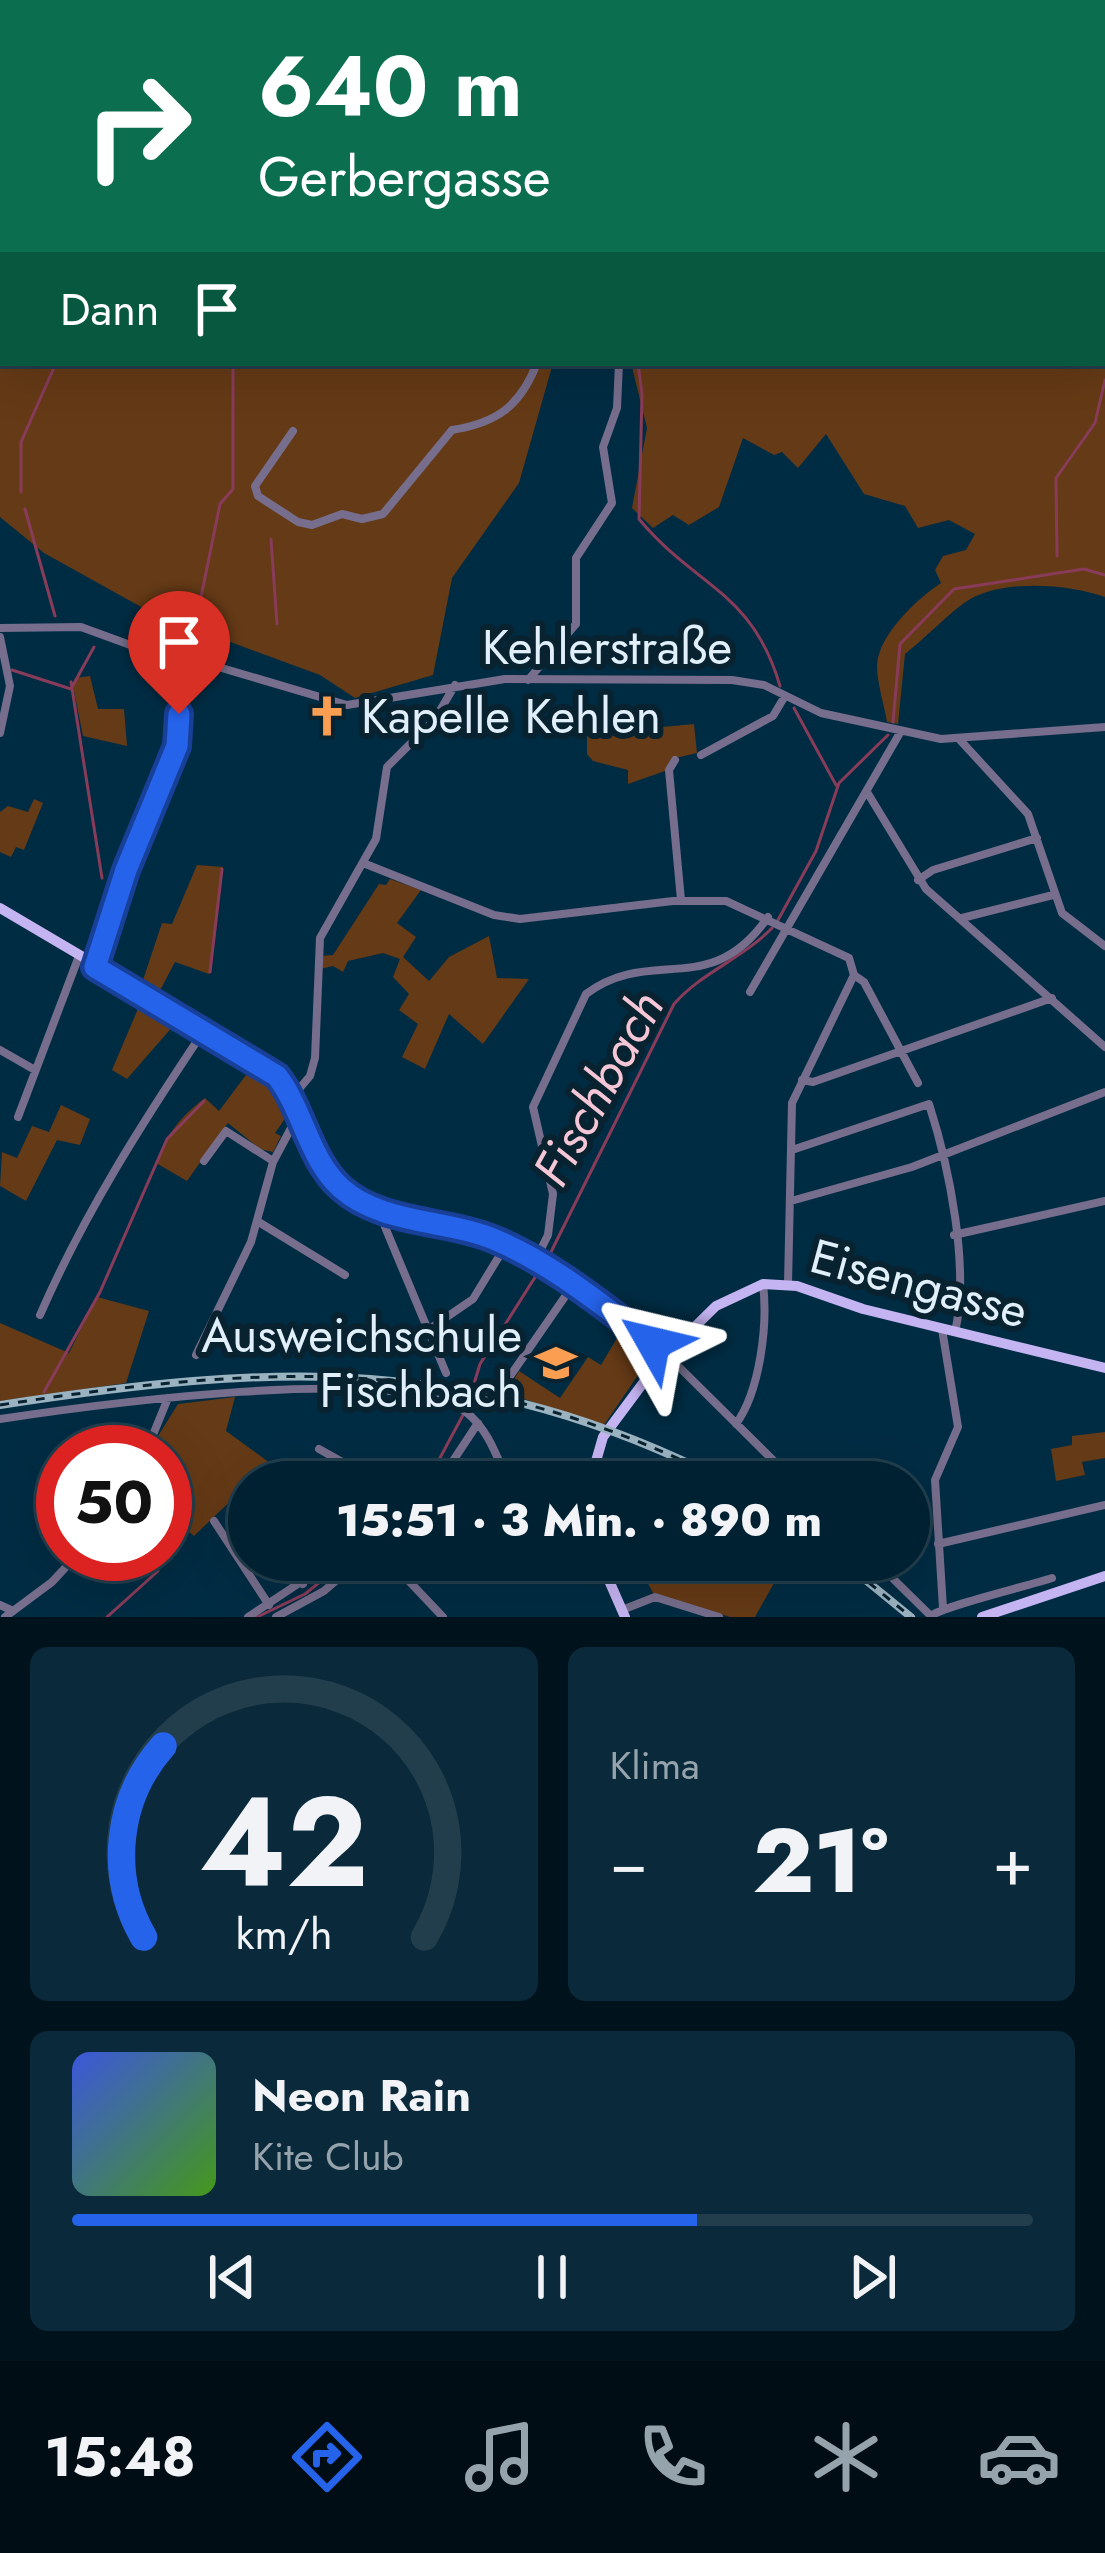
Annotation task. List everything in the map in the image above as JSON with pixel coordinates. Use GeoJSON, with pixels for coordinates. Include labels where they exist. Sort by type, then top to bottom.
{"type":"FeatureCollection","features":[{"type":"Feature","properties":{"kind":"main road"},"geometry":{"type":"LineString","coordinates":[[0,908],[202,1032],[261,1062],[292,1096],[335,1183],[384,1211],[506,1244],[573,1285],[666,1354]]}},
{"type":"Feature","properties":{"kind":"main road","name":"Eisengasse"},"geometry":{"type":"LineString","coordinates":[[598,1461],[613,1421],[666,1354],[731,1295],[764,1284],[788,1284],[1105,1369]]}},
{"type":"Feature","properties":{"kind":"main road"},"geometry":{"type":"LineString","coordinates":[[982,1617],[1105,1576]]}},
{"type":"Feature","properties":{"kind":"main road"},"geometry":{"type":"LineString","coordinates":[[610,1581],[624,1613]]}},
{"type":"Feature","properties":{"kind":"street"},"geometry":{"type":"LineString","coordinates":[[293,431],[255,485],[258,496],[298,522],[312,525],[342,514],[362,519],[383,514],[452,430],[493,423],[506,412],[535,366]]}},
{"type":"Feature","properties":{"kind":"street"},"geometry":{"type":"LineString","coordinates":[[528,680],[576,624],[576,557],[612,503],[603,447],[617,408],[619,366]]}},
{"type":"Feature","properties":{"kind":"street","name":"Kehlerstraße"},"geometry":{"type":"LineString","coordinates":[[0,632],[81,627],[166,656],[347,705],[455,685],[528,680],[732,680],[764,685],[821,713],[960,740],[1105,727]]}},
{"type":"Feature","properties":{"kind":"street"},"geometry":{"type":"LineString","coordinates":[[0,632],[10,686],[2,727]]}},
{"type":"Feature","properties":{"kind":"street"},"geometry":{"type":"LineString","coordinates":[[95,967],[126,870],[182,731],[165,679],[166,656]]}},
{"type":"Feature","properties":{"kind":"street"},"geometry":{"type":"LineString","coordinates":[[292,1096],[310,1076],[315,1058],[320,938],[378,831],[387,767],[435,719],[455,685]]}},
{"type":"Feature","properties":{"kind":"street"},"geometry":{"type":"LineString","coordinates":[[701,755],[772,716],[784,696]]}},
{"type":"Feature","properties":{"kind":"street"},"geometry":{"type":"LineString","coordinates":[[750,992],[785,924],[901,731]]}},
{"type":"Feature","properties":{"kind":"street"},"geometry":{"type":"LineString","coordinates":[[960,740],[1019,802],[1067,919],[1105,946]]}},
{"type":"Feature","properties":{"kind":"street"},"geometry":{"type":"LineString","coordinates":[[675,760],[669,770],[681,900]]}},
{"type":"Feature","properties":{"kind":"street"},"geometry":{"type":"LineString","coordinates":[[867,792],[918,880],[1105,1047]]}},
{"type":"Feature","properties":{"kind":"street"},"geometry":{"type":"LineString","coordinates":[[918,880],[933,870],[1037,838]]}},
{"type":"Feature","properties":{"kind":"street"},"geometry":{"type":"LineString","coordinates":[[363,862],[494,915],[524,920],[681,900],[726,902],[770,917],[849,958],[918,1082]]}},
{"type":"Feature","properties":{"kind":"street"},"geometry":{"type":"LineString","coordinates":[[962,918],[1054,895]]}},
{"type":"Feature","properties":{"kind":"street"},"geometry":{"type":"LineString","coordinates":[[535,1260],[548,1234],[553,1194],[533,1107],[586,994],[642,970],[712,965],[740,949],[770,917]]}},
{"type":"Feature","properties":{"kind":"street"},"geometry":{"type":"LineString","coordinates":[[18,1118],[79,956]]}},
{"type":"Feature","properties":{"kind":"street"},"geometry":{"type":"LineString","coordinates":[[788,1284],[792,1103],[854,971]]}},
{"type":"Feature","properties":{"kind":"street"},"geometry":{"type":"LineString","coordinates":[[802,1080],[813,1082],[1052,998]]}},
{"type":"Feature","properties":{"kind":"street"},"geometry":{"type":"LineString","coordinates":[[40,1315],[76,1233],[165,1084],[202,1032]]}},
{"type":"Feature","properties":{"kind":"street"},"geometry":{"type":"LineString","coordinates":[[0,1050],[35,1070]]}},
{"type":"Feature","properties":{"kind":"street"},"geometry":{"type":"LineString","coordinates":[[791,1202],[944,1156],[1105,1092]]}},
{"type":"Feature","properties":{"kind":"street"},"geometry":{"type":"LineString","coordinates":[[792,1150],[929,1104],[944,1156],[960,1301],[949,1330],[958,1427],[935,1480],[943,1608]]}},
{"type":"Feature","properties":{"kind":"street"},"geometry":{"type":"LineString","coordinates":[[196,1354],[257,1221],[292,1119],[301,1113]]}},
{"type":"Feature","properties":{"kind":"street"},"geometry":{"type":"LineString","coordinates":[[203,1161],[226,1131],[274,1162]]}},
{"type":"Feature","properties":{"kind":"street"},"geometry":{"type":"LineString","coordinates":[[954,1235],[1105,1201]]}},
{"type":"Feature","properties":{"kind":"street"},"geometry":{"type":"LineString","coordinates":[[384,1211],[385,1227],[446,1373]]}},
{"type":"Feature","properties":{"kind":"street"},"geometry":{"type":"LineString","coordinates":[[257,1221],[345,1274]]}},
{"type":"Feature","properties":{"kind":"street"},"geometry":{"type":"LineString","coordinates":[[428,1330],[473,1298],[506,1244]]}},
{"type":"Feature","properties":{"kind":"street"},"geometry":{"type":"LineString","coordinates":[[736,1424],[747,1405],[756,1368],[764,1284]]}},
{"type":"Feature","properties":{"kind":"street"},"geometry":{"type":"LineString","coordinates":[[506,1382],[573,1285]]}},
{"type":"Feature","properties":{"kind":"street"},"geometry":{"type":"LineString","coordinates":[[666,1354],[774,1461]]}},
{"type":"Feature","properties":{"kind":"street"},"geometry":{"type":"LineString","coordinates":[[0,1419],[168,1398],[335,1389],[404,1395],[465,1411],[478,1423],[497,1461]]}},
{"type":"Feature","properties":{"kind":"street"},"geometry":{"type":"LineString","coordinates":[[157,1425],[168,1398]]}},
{"type":"Feature","properties":{"kind":"street"},"geometry":{"type":"LineString","coordinates":[[453,1461],[478,1423]]}},
{"type":"Feature","properties":{"kind":"street"},"geometry":{"type":"LineString","coordinates":[[320,1449],[341,1461]]}},
{"type":"Feature","properties":{"kind":"street"},"geometry":{"type":"LineString","coordinates":[[938,1544],[1105,1505]]}},
{"type":"Feature","properties":{"kind":"street"},"geometry":{"type":"LineString","coordinates":[[214,1521],[269,1605]]}},
{"type":"Feature","properties":{"kind":"street"},"geometry":{"type":"LineString","coordinates":[[895,1581],[932,1617],[943,1608],[959,1608],[1052,1578]]}},
{"type":"Feature","properties":{"kind":"street"},"geometry":{"type":"LineString","coordinates":[[0,1605],[8,1614],[53,1581]]}},
{"type":"Feature","properties":{"kind":"street"},"geometry":{"type":"LineString","coordinates":[[293,1601],[307,1581]]}},
{"type":"Feature","properties":{"kind":"street"},"geometry":{"type":"LineString","coordinates":[[276,1617],[326,1581]]}},
{"type":"Feature","properties":{"kind":"street"},"geometry":{"type":"LineString","coordinates":[[409,1581],[443,1617]]}},
{"type":"Feature","properties":{"kind":"street"},"geometry":{"type":"LineString","coordinates":[[624,1613],[656,1597],[719,1617]]}},
{"type":"Feature","properties":{"kind":"street"},"geometry":{"type":"LineString","coordinates":[[248,1617],[269,1605],[293,1601]]}},
{"type":"Feature","properties":{"kind":"shaded area"},"geometry":{"type":"Polygon","coordinates":[[[0,366],[552,366],[519,483],[452,578],[433,675],[355,698],[320,675],[152,613],[44,553],[0,517],[0,366]]]}},
{"type":"Feature","properties":{"kind":"shaded area"},"geometry":{"type":"Polygon","coordinates":[[[632,366],[1105,366],[1105,597],[1034,586],[996,590],[964,603],[905,654],[898,724],[887,722],[877,665],[884,641],[911,608],[941,583],[935,570],[943,556],[966,550],[975,534],[949,520],[918,528],[905,506],[864,494],[826,434],[798,468],[782,452],[774,455],[743,438],[719,507],[689,525],[673,515],[653,528],[632,508],[647,428],[632,366]]]}},
{"type":"Feature","properties":{"kind":"shaded area"},"geometry":{"type":"Polygon","coordinates":[[[90,676],[98,709],[124,709],[127,746],[83,736],[73,686],[75,678],[90,676]]]}},
{"type":"Feature","properties":{"kind":"shaded area"},"geometry":{"type":"Polygon","coordinates":[[[594,715],[629,719],[631,730],[694,724],[697,753],[671,759],[665,771],[628,784],[628,770],[593,761],[587,754],[587,732],[593,732],[588,720],[594,715]]]}},
{"type":"Feature","properties":{"kind":"shaded area"},"geometry":{"type":"Polygon","coordinates":[[[34,799],[43,803],[24,850],[16,847],[11,857],[0,852],[0,812],[8,806],[28,812],[34,799]]]}},
{"type":"Feature","properties":{"kind":"shaded area"},"geometry":{"type":"Polygon","coordinates":[[[197,865],[223,867],[209,974],[175,962],[155,1000],[140,989],[162,923],[172,924],[197,865]]]}},
{"type":"Feature","properties":{"kind":"shaded area"},"geometry":{"type":"Polygon","coordinates":[[[390,879],[421,890],[397,923],[416,937],[403,957],[429,981],[449,957],[489,936],[497,978],[529,979],[483,1044],[449,1014],[425,1069],[402,1057],[418,1024],[399,1010],[409,994],[393,977],[400,959],[383,953],[348,961],[343,972],[333,966],[320,969],[321,956],[333,955],[379,884],[386,885],[390,879]]]}},
{"type":"Feature","properties":{"kind":"shaded area"},"geometry":{"type":"Polygon","coordinates":[[[140,1004],[174,1025],[127,1079],[112,1070],[140,1004]]]}},
{"type":"Feature","properties":{"kind":"shaded area"},"geometry":{"type":"Polygon","coordinates":[[[252,1067],[291,1110],[275,1133],[281,1136],[273,1152],[260,1149],[228,1123],[187,1181],[156,1163],[169,1135],[188,1112],[205,1098],[219,1111],[252,1067]]]}},
{"type":"Feature","properties":{"kind":"shaded area"},"geometry":{"type":"Polygon","coordinates":[[[61,1105],[90,1119],[80,1145],[57,1140],[26,1201],[0,1186],[2,1152],[17,1158],[32,1126],[49,1132],[61,1105]]]}},
{"type":"Feature","properties":{"kind":"shaded area"},"geometry":{"type":"Polygon","coordinates":[[[97,1297],[149,1311],[126,1383],[0,1401],[0,1323],[69,1353],[97,1297]]]}},
{"type":"Feature","properties":{"kind":"shaded area"},"geometry":{"type":"Polygon","coordinates":[[[627,1336],[649,1359],[604,1425],[506,1393],[519,1371],[560,1398],[588,1357],[601,1365],[617,1338],[627,1336]]]}},
{"type":"Feature","properties":{"kind":"shaded area"},"geometry":{"type":"Polygon","coordinates":[[[235,1397],[226,1431],[267,1461],[228,1461],[228,1503],[194,1536],[192,1425],[165,1425],[178,1404],[235,1397]]]}},
{"type":"Feature","properties":{"kind":"shaded area"},"geometry":{"type":"Polygon","coordinates":[[[1105,1432],[1105,1458],[1082,1462],[1085,1475],[1056,1481],[1051,1449],[1072,1445],[1072,1436],[1105,1432]]]}},
{"type":"Feature","properties":{"kind":"shaded area"},"geometry":{"type":"Polygon","coordinates":[[[647,1581],[775,1581],[755,1617],[730,1617],[653,1593],[647,1581]]]}},
{"type":"Feature","properties":{"kind":"waterway"},"geometry":{"type":"LineString","coordinates":[[21,492],[21,442],[55,366]]}},
{"type":"Feature","properties":{"kind":"waterway"},"geometry":{"type":"LineString","coordinates":[[201,597],[220,504],[233,489],[233,366]]}},
{"type":"Feature","properties":{"kind":"waterway"},"geometry":{"type":"LineString","coordinates":[[638,366],[639,519],[738,609],[768,654],[780,686]]}},
{"type":"Feature","properties":{"kind":"waterway"},"geometry":{"type":"LineString","coordinates":[[1057,556],[1056,478],[1095,423],[1105,380]]}},
{"type":"Feature","properties":{"kind":"waterway"},"geometry":{"type":"LineString","coordinates":[[25,509],[55,616]]}},
{"type":"Feature","properties":{"kind":"waterway"},"geometry":{"type":"LineString","coordinates":[[271,539],[277,624]]}},
{"type":"Feature","properties":{"kind":"waterway","name":"Fischbach"},"geometry":{"type":"LineString","coordinates":[[893,722],[900,644],[954,589],[1084,569],[1105,575]]}},
{"type":"Feature","properties":{"kind":"waterway"},"geometry":{"type":"LineString","coordinates":[[153,640],[169,636],[196,607]]}},
{"type":"Feature","properties":{"kind":"waterway"},"geometry":{"type":"LineString","coordinates":[[12,670],[71,689],[94,647]]}},
{"type":"Feature","properties":{"kind":"waterway"},"geometry":{"type":"LineString","coordinates":[[71,682],[102,878]]}},
{"type":"Feature","properties":{"kind":"waterway"},"geometry":{"type":"LineString","coordinates":[[794,708],[836,785]]}},
{"type":"Feature","properties":{"kind":"waterway","name":"Fischbach"},"geometry":{"type":"LineString","coordinates":[[778,920],[816,851],[839,783],[888,735]]}},
{"type":"Feature","properties":{"kind":"waterway"},"geometry":{"type":"LineString","coordinates":[[210,972],[222,869]]}},
{"type":"Feature","properties":{"kind":"waterway","name":"Fischbach"},"geometry":{"type":"LineString","coordinates":[[548,1258],[674,1004],[772,928]]}},
{"type":"Feature","properties":{"kind":"waterway"},"geometry":{"type":"LineString","coordinates":[[44,1392],[100,1292],[167,1139],[204,1101]]}},
{"type":"Feature","properties":{"kind":"waterway","name":"Fischbach"},"geometry":{"type":"LineString","coordinates":[[467,1407],[480,1364],[539,1271]]}},
{"type":"Feature","properties":{"kind":"waterway","name":"Fischbach"},"geometry":{"type":"LineString","coordinates":[[438,1461],[463,1415]]}},
{"type":"Feature","properties":{"kind":"waterway"},"geometry":{"type":"LineString","coordinates":[[107,1617],[147,1581]]}},
{"type":"Feature","properties":{"kind":"waterway","name":"Fischbach"},"geometry":{"type":"LineString","coordinates":[[257,1617],[321,1581]]}},
{"type":"Feature","properties":{"kind":"railway"},"geometry":{"type":"LineString","coordinates":[[0,1405],[193,1381],[370,1379],[457,1389],[544,1409],[680,1461]]}},
{"type":"Feature","properties":{"kind":"railway"},"geometry":{"type":"LineString","coordinates":[[867,1581],[911,1617]]}},
{"type":"Feature","properties":{"kind":"place","name":"Kapelle Kehlen"},"geometry":{"type":"Point","coordinates":[327,716]}},
{"type":"Feature","properties":{"kind":"place","name":"Ausweichschule Fischbach"},"geometry":{"type":"Point","coordinates":[556,1363]}},
{"type":"Feature","properties":{"kind":"route"},"geometry":{"type":"LineString","coordinates":[[179,714],[182,728],[177,746],[126,870],[95,967],[261,1062],[277,1076],[297,1105],[326,1171],[351,1196],[384,1211],[496,1239],[554,1272],[653,1343]]}}]}
